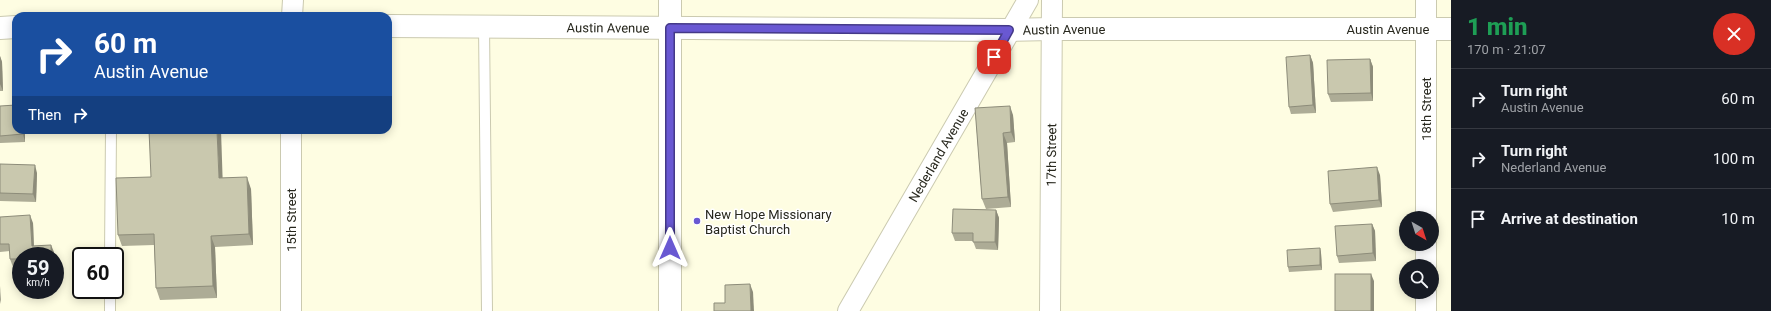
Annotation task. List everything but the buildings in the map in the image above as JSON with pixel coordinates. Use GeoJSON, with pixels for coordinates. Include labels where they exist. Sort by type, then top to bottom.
{"type":"FeatureCollection","features":[{"type":"Feature","properties":{"kind":"street"},"geometry":{"type":"LineString","coordinates":[[292,12],[293,0]]}},
{"type":"Feature","properties":{"kind":"street"},"geometry":{"type":"LineString","coordinates":[[670,0],[670,311]]}},
{"type":"Feature","properties":{"kind":"street","name":"Nederland Avenue"},"geometry":{"type":"LineString","coordinates":[[848,311],[1009,30],[1028,0]]}},
{"type":"Feature","properties":{"kind":"street","name":"17th Street"},"geometry":{"type":"LineString","coordinates":[[1050,311],[1052,0]]}},
{"type":"Feature","properties":{"kind":"street","name":"18th Street"},"geometry":{"type":"LineString","coordinates":[[1426,0],[1426,211]]}},
{"type":"Feature","properties":{"kind":"street","name":"Austin Avenue"},"geometry":{"type":"LineString","coordinates":[[392,26],[1009,30],[1451,29]]}},
{"type":"Feature","properties":{"kind":"street"},"geometry":{"type":"LineString","coordinates":[[0,28],[12,27]]}},
{"type":"Feature","properties":{"kind":"street","name":"15th Street"},"geometry":{"type":"LineString","coordinates":[[291,134],[291,311]]}},
{"type":"Feature","properties":{"kind":"street"},"geometry":{"type":"LineString","coordinates":[[1426,299],[1426,311]]}},
{"type":"Feature","properties":{"kind":"lane"},"geometry":{"type":"LineString","coordinates":[[484,26],[487,311]]}},
{"type":"Feature","properties":{"kind":"lane"},"geometry":{"type":"LineString","coordinates":[[110,247],[111,134]]}},
{"type":"Feature","properties":{"kind":"lane"},"geometry":{"type":"LineString","coordinates":[[110,299],[110,311]]}},
{"type":"Feature","properties":{"kind":"place","name":"New Hope Missionary Baptist Church"},"geometry":{"type":"Point","coordinates":[697,221]}},
{"type":"Feature","properties":{"kind":"route"},"geometry":{"type":"LineString","coordinates":[[670,248],[670,28],[1009,30],[994,57]]}}]}
